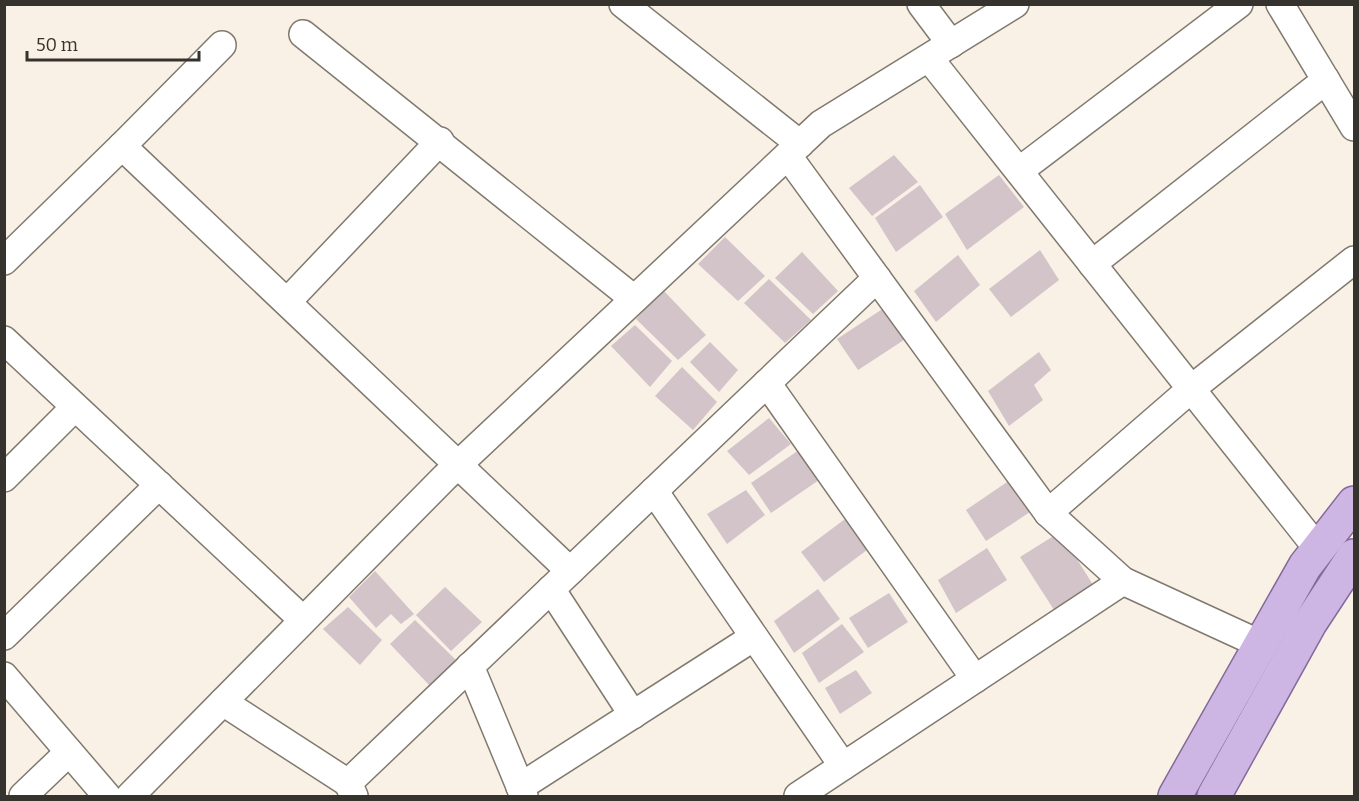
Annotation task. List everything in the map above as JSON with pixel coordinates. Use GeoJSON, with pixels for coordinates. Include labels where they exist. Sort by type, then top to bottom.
{"type":"FeatureCollection","features":[{"type":"Feature","properties":{"kind":"main road"},"geometry":{"type":"LineString","coordinates":[[1175,796],[1305,566],[1354,503]]}},
{"type":"Feature","properties":{"kind":"main road"},"geometry":{"type":"LineString","coordinates":[[1214,796],[1310,623],[1354,556]]}},
{"type":"Feature","properties":{"kind":"street"},"geometry":{"type":"LineString","coordinates":[[623,4],[794,150],[877,278],[1048,513],[1123,581],[1260,644]]}},
{"type":"Feature","properties":{"kind":"street"},"geometry":{"type":"LineString","coordinates":[[921,4],[940,51],[1018,171],[1318,549]]}},
{"type":"Feature","properties":{"kind":"street"},"geometry":{"type":"LineString","coordinates":[[130,796],[459,464],[821,124],[1015,4]]}},
{"type":"Feature","properties":{"kind":"street"},"geometry":{"type":"LineString","coordinates":[[1018,171],[1239,4]]}},
{"type":"Feature","properties":{"kind":"street"},"geometry":{"type":"LineString","coordinates":[[1280,4],[1354,127]]}},
{"type":"Feature","properties":{"kind":"street"},"geometry":{"type":"LineString","coordinates":[[303,34],[440,141],[634,299]]}},
{"type":"Feature","properties":{"kind":"street"},"geometry":{"type":"LineString","coordinates":[[4,261],[222,45]]}},
{"type":"Feature","properties":{"kind":"street"},"geometry":{"type":"LineString","coordinates":[[1092,264],[1326,80]]}},
{"type":"Feature","properties":{"kind":"street"},"geometry":{"type":"LineString","coordinates":[[287,302],[440,141]]}},
{"type":"Feature","properties":{"kind":"street"},"geometry":{"type":"LineString","coordinates":[[122,146],[570,571]]}},
{"type":"Feature","properties":{"kind":"street"},"geometry":{"type":"LineString","coordinates":[[1048,513],[1191,389],[1354,260]]}},
{"type":"Feature","properties":{"kind":"street"},"geometry":{"type":"LineString","coordinates":[[223,702],[351,790],[470,666],[877,278]]}},
{"type":"Feature","properties":{"kind":"street"},"geometry":{"type":"LineString","coordinates":[[4,340],[303,620]]}},
{"type":"Feature","properties":{"kind":"street"},"geometry":{"type":"LineString","coordinates":[[767,383],[975,679]]}},
{"type":"Feature","properties":{"kind":"street"},"geometry":{"type":"LineString","coordinates":[[4,478],[75,407]]}},
{"type":"Feature","properties":{"kind":"street"},"geometry":{"type":"LineString","coordinates":[[4,636],[159,485]]}},
{"type":"Feature","properties":{"kind":"street"},"geometry":{"type":"LineString","coordinates":[[654,491],[843,766]]}},
{"type":"Feature","properties":{"kind":"street"},"geometry":{"type":"LineString","coordinates":[[798,796],[1123,581]]}},
{"type":"Feature","properties":{"kind":"street"},"geometry":{"type":"LineString","coordinates":[[551,590],[633,715]]}},
{"type":"Feature","properties":{"kind":"street"},"geometry":{"type":"LineString","coordinates":[[470,666],[522,792],[633,715],[754,637]]}},
{"type":"Feature","properties":{"kind":"street"},"geometry":{"type":"LineString","coordinates":[[4,675],[107,796]]}},
{"type":"Feature","properties":{"kind":"street"},"geometry":{"type":"LineString","coordinates":[[23,796],[69,752]]}},
{"type":"Feature","properties":{"kind":"building"},"geometry":{"type":"Polygon","coordinates":[[[894,155],[918,182],[872,216],[849,188],[894,155]]]}},
{"type":"Feature","properties":{"kind":"building"},"geometry":{"type":"Polygon","coordinates":[[[999,175],[1024,207],[967,250],[945,214],[999,175]]]}},
{"type":"Feature","properties":{"kind":"building"},"geometry":{"type":"Polygon","coordinates":[[[920,185],[943,217],[896,252],[875,218],[920,185]]]}},
{"type":"Feature","properties":{"kind":"building"},"geometry":{"type":"Polygon","coordinates":[[[725,237],[765,276],[738,301],[698,264],[725,237]]]}},
{"type":"Feature","properties":{"kind":"building"},"geometry":{"type":"Polygon","coordinates":[[[1040,250],[1059,280],[1011,317],[989,289],[1040,250]]]}},
{"type":"Feature","properties":{"kind":"building"},"geometry":{"type":"Polygon","coordinates":[[[802,252],[838,291],[813,314],[775,278],[802,252]]]}},
{"type":"Feature","properties":{"kind":"building"},"geometry":{"type":"Polygon","coordinates":[[[958,255],[980,285],[936,322],[914,291],[958,255]]]}},
{"type":"Feature","properties":{"kind":"building"},"geometry":{"type":"Polygon","coordinates":[[[769,279],[811,320],[785,343],[744,303],[769,279]]]}},
{"type":"Feature","properties":{"kind":"building"},"geometry":{"type":"Polygon","coordinates":[[[663,290],[706,335],[678,360],[636,319],[663,290]]]}},
{"type":"Feature","properties":{"kind":"building"},"geometry":{"type":"Polygon","coordinates":[[[887,306],[907,338],[858,370],[837,339],[887,306]]]}},
{"type":"Feature","properties":{"kind":"building"},"geometry":{"type":"Polygon","coordinates":[[[635,325],[672,361],[650,387],[611,346],[635,325]]]}},
{"type":"Feature","properties":{"kind":"building"},"geometry":{"type":"Polygon","coordinates":[[[710,342],[738,370],[719,392],[690,362],[710,342]]]}},
{"type":"Feature","properties":{"kind":"building"},"geometry":{"type":"Polygon","coordinates":[[[1039,352],[1051,370],[1034,385],[1043,400],[1009,426],[988,391],[1039,352]]]}},
{"type":"Feature","properties":{"kind":"building"},"geometry":{"type":"Polygon","coordinates":[[[682,367],[717,402],[693,430],[655,396],[682,367]]]}},
{"type":"Feature","properties":{"kind":"building"},"geometry":{"type":"Polygon","coordinates":[[[769,418],[791,444],[749,475],[727,451],[769,418]]]}},
{"type":"Feature","properties":{"kind":"building"},"geometry":{"type":"Polygon","coordinates":[[[799,450],[819,480],[771,513],[751,483],[799,450]]]}},
{"type":"Feature","properties":{"kind":"building"},"geometry":{"type":"Polygon","coordinates":[[[1010,480],[1033,510],[986,541],[966,510],[1010,480]]]}},
{"type":"Feature","properties":{"kind":"building"},"geometry":{"type":"Polygon","coordinates":[[[746,490],[765,515],[727,544],[707,514],[746,490]]]}},
{"type":"Feature","properties":{"kind":"building"},"geometry":{"type":"Polygon","coordinates":[[[845,519],[867,550],[824,582],[801,552],[845,519]]]}},
{"type":"Feature","properties":{"kind":"building"},"geometry":{"type":"Polygon","coordinates":[[[1060,532],[1095,588],[1056,613],[1020,557],[1060,532]]]}},
{"type":"Feature","properties":{"kind":"building"},"geometry":{"type":"Polygon","coordinates":[[[987,548],[1007,580],[956,613],[938,580],[987,548]]]}},
{"type":"Feature","properties":{"kind":"building"},"geometry":{"type":"Polygon","coordinates":[[[375,571],[414,614],[401,624],[391,614],[376,628],[349,597],[375,571]]]}},
{"type":"Feature","properties":{"kind":"building"},"geometry":{"type":"Polygon","coordinates":[[[445,587],[482,622],[451,651],[416,615],[445,587]]]}},
{"type":"Feature","properties":{"kind":"building"},"geometry":{"type":"Polygon","coordinates":[[[818,589],[840,619],[794,653],[774,621],[818,589]]]}},
{"type":"Feature","properties":{"kind":"building"},"geometry":{"type":"Polygon","coordinates":[[[889,593],[908,622],[868,648],[849,618],[889,593]]]}},
{"type":"Feature","properties":{"kind":"building"},"geometry":{"type":"Polygon","coordinates":[[[348,607],[382,640],[360,665],[323,629],[348,607]]]}},
{"type":"Feature","properties":{"kind":"building"},"geometry":{"type":"Polygon","coordinates":[[[415,620],[456,660],[431,687],[390,644],[415,620]]]}},
{"type":"Feature","properties":{"kind":"building"},"geometry":{"type":"Polygon","coordinates":[[[842,624],[864,652],[819,683],[802,653],[842,624]]]}},
{"type":"Feature","properties":{"kind":"building"},"geometry":{"type":"Polygon","coordinates":[[[856,670],[872,693],[840,714],[825,688],[856,670]]]}}]}
